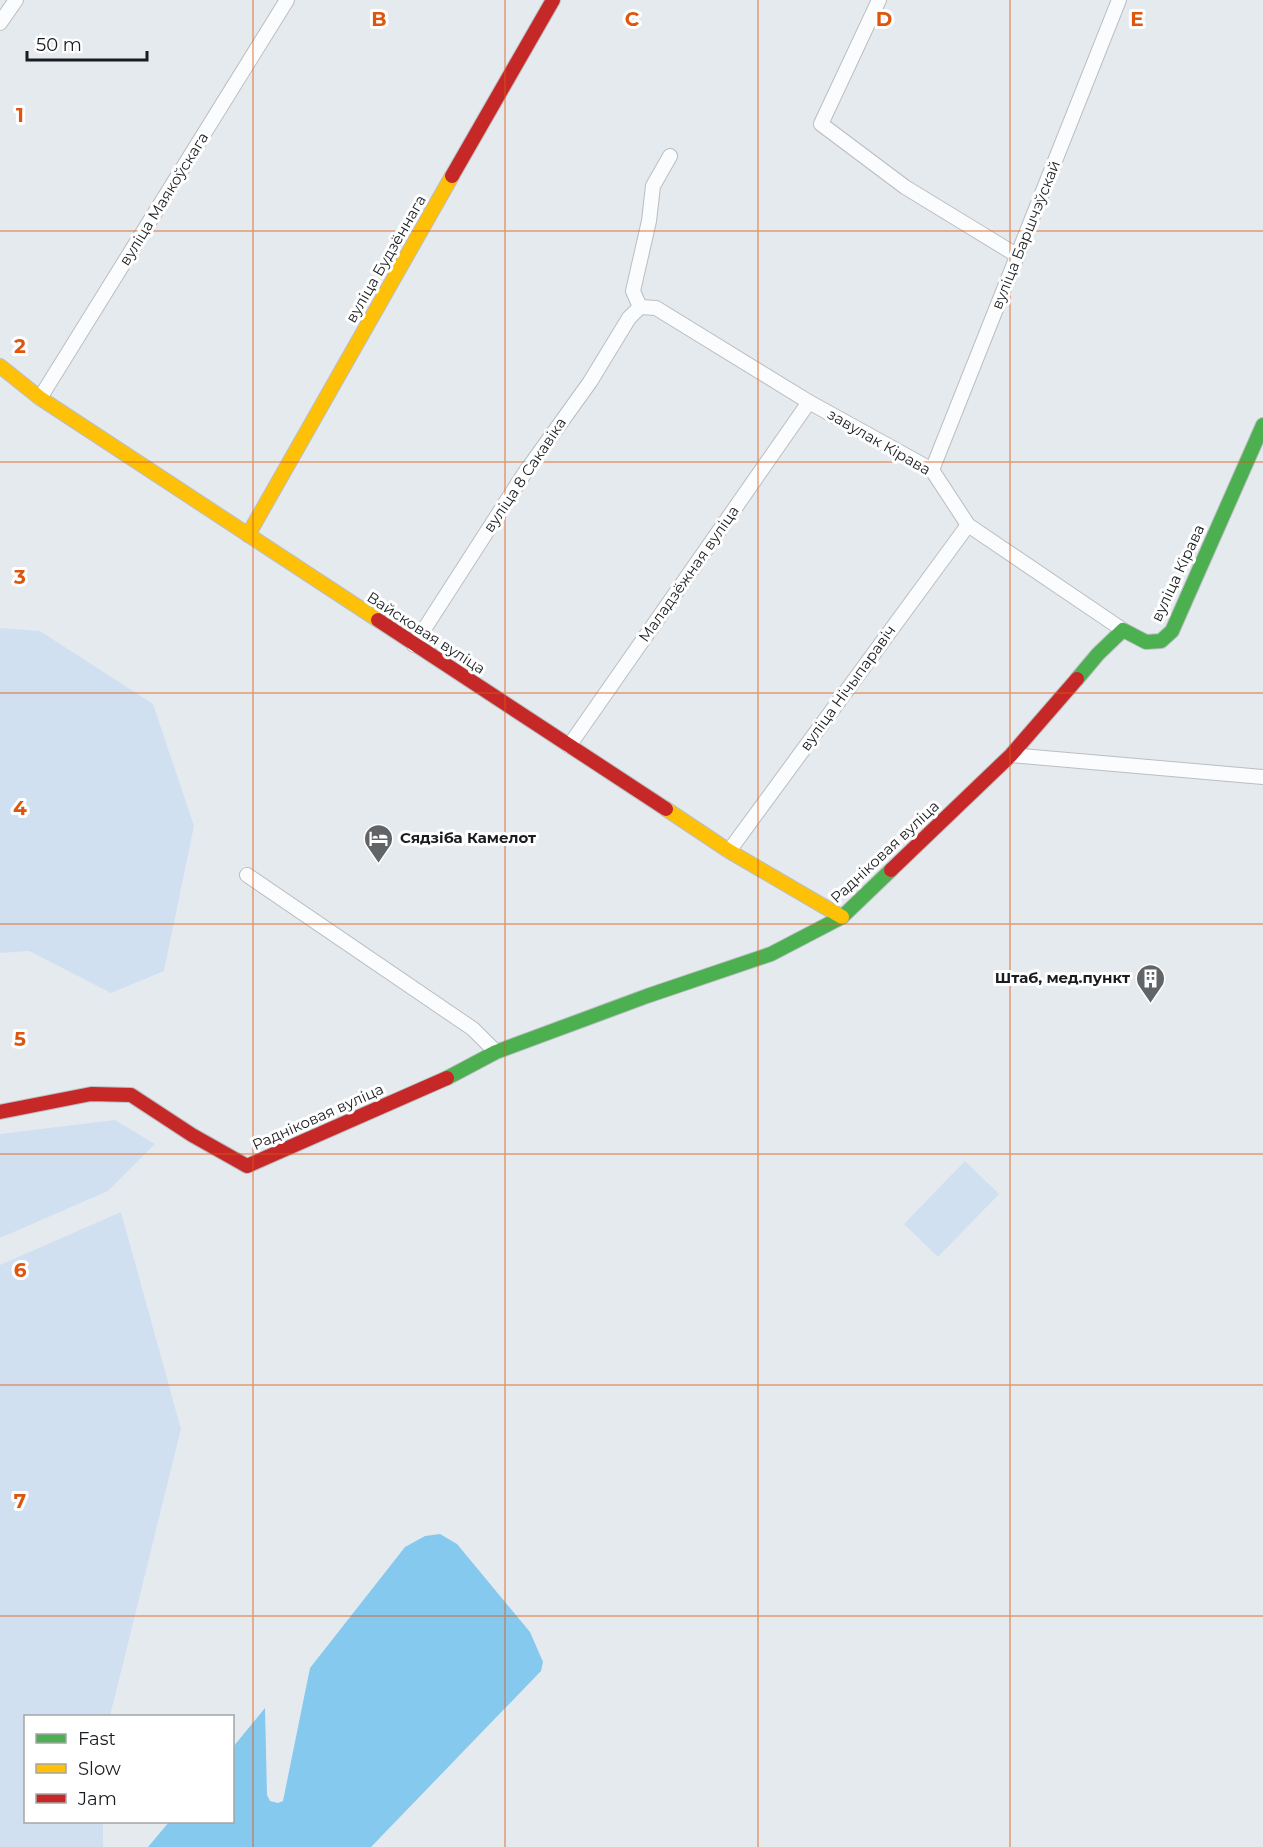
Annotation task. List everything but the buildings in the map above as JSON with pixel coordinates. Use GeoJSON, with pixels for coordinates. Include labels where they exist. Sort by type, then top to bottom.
{"type":"FeatureCollection","features":[{"type":"Feature","properties":{"kind":"street"},"geometry":{"type":"LineString","coordinates":[[0,23],[16,0]]}},
{"type":"Feature","properties":{"kind":"street","name":"вуліца Маякоўскага"},"geometry":{"type":"LineString","coordinates":[[40,398],[287,0]]}},
{"type":"Feature","properties":{"kind":"street","name":"вуліца Будзённага"},"geometry":{"type":"LineString","coordinates":[[248,535],[553,0]]}},
{"type":"Feature","properties":{"kind":"street"},"geometry":{"type":"LineString","coordinates":[[879,0],[821,124],[905,187],[1018,256]]}},
{"type":"Feature","properties":{"kind":"street","name":"вуліца Баршчэўскай"},"geometry":{"type":"LineString","coordinates":[[932,470],[1119,0]]}},
{"type":"Feature","properties":{"kind":"street"},"geometry":{"type":"LineString","coordinates":[[640,307],[633,291],[649,221],[653,186],[670,156]]}},
{"type":"Feature","properties":{"kind":"street","name":"завулак Кірава"},"geometry":{"type":"LineString","coordinates":[[640,307],[656,308],[809,402],[932,470],[968,525],[1123,630]]}},
{"type":"Feature","properties":{"kind":"street","name":"вуліца 8 Сакавіка"},"geometry":{"type":"LineString","coordinates":[[414,645],[524,474],[590,382],[629,318],[640,307]]}},
{"type":"Feature","properties":{"kind":"street","name":"Вайсковая вуліца"},"geometry":{"type":"LineString","coordinates":[[0,366],[40,398],[414,645],[729,851],[842,917]]}},
{"type":"Feature","properties":{"kind":"street","name":"Маладзёжная вуліца"},"geometry":{"type":"LineString","coordinates":[[569,746],[809,402]]}},
{"type":"Feature","properties":{"kind":"street","name":"вуліца Кірава"},"geometry":{"type":"LineString","coordinates":[[1123,630],[1146,642],[1161,641],[1172,631],[1263,425]]}},
{"type":"Feature","properties":{"kind":"street","name":"вуліца Нічыпаравіч"},"geometry":{"type":"LineString","coordinates":[[729,851],[968,525]]}},
{"type":"Feature","properties":{"kind":"street"},"geometry":{"type":"LineString","coordinates":[[1011,755],[1098,654],[1123,630]]}},
{"type":"Feature","properties":{"kind":"street"},"geometry":{"type":"LineString","coordinates":[[1011,755],[1263,777]]}},
{"type":"Feature","properties":{"kind":"street","name":"Радніковая вуліца"},"geometry":{"type":"LineString","coordinates":[[0,1112],[91,1094],[131,1095],[192,1135],[247,1166],[444,1078],[496,1052],[646,996],[771,954],[842,917],[1011,755]]}},
{"type":"Feature","properties":{"kind":"street"},"geometry":{"type":"LineString","coordinates":[[247,875],[473,1029],[496,1052]]}},
{"type":"Feature","properties":{"kind":"shaded area"},"geometry":{"type":"Polygon","coordinates":[[[0,628],[40,631],[153,704],[194,826],[164,971],[111,993],[29,951],[0,953],[0,628]]]}},
{"type":"Feature","properties":{"kind":"shaded area"},"geometry":{"type":"Polygon","coordinates":[[[115,1120],[155,1144],[108,1191],[0,1238],[0,1134],[115,1120]]]}},
{"type":"Feature","properties":{"kind":"shaded area"},"geometry":{"type":"Polygon","coordinates":[[[965,1161],[999,1194],[938,1257],[904,1224],[965,1161]]]}},
{"type":"Feature","properties":{"kind":"shaded area"},"geometry":{"type":"Polygon","coordinates":[[[121,1212],[181,1429],[110,1715],[24,1715],[24,1823],[103,1823],[103,1847],[0,1847],[0,1265],[121,1212]]]}},
{"type":"Feature","properties":{"kind":"water"},"geometry":{"type":"Polygon","coordinates":[[[440,1534],[457,1544],[530,1632],[543,1662],[541,1671],[371,1847],[148,1847],[168,1823],[234,1823],[234,1746],[265,1708],[267,1795],[270,1801],[278,1803],[283,1801],[310,1668],[405,1547],[425,1536],[440,1534]]]}},
{"type":"Feature","properties":{"kind":"traffic: fast"},"geometry":{"type":"LineString","coordinates":[[1077,679],[1098,654],[1123,630],[1146,642],[1161,641],[1172,631],[1263,425]]}},
{"type":"Feature","properties":{"kind":"traffic: fast"},"geometry":{"type":"LineString","coordinates":[[447,1078],[496,1052],[647,996],[771,954],[842,917],[891,870]]}},
{"type":"Feature","properties":{"kind":"traffic: slow"},"geometry":{"type":"LineString","coordinates":[[248,535],[452,176]]}},
{"type":"Feature","properties":{"kind":"traffic: slow"},"geometry":{"type":"LineString","coordinates":[[0,366],[40,398],[378,620]]}},
{"type":"Feature","properties":{"kind":"traffic: slow"},"geometry":{"type":"LineString","coordinates":[[666,809],[729,851],[842,917]]}},
{"type":"Feature","properties":{"kind":"traffic: jam"},"geometry":{"type":"LineString","coordinates":[[452,176],[553,0]]}},
{"type":"Feature","properties":{"kind":"traffic: jam"},"geometry":{"type":"LineString","coordinates":[[378,620],[666,809]]}},
{"type":"Feature","properties":{"kind":"traffic: jam"},"geometry":{"type":"LineString","coordinates":[[891,870],[1011,755],[1077,679]]}},
{"type":"Feature","properties":{"kind":"traffic: jam"},"geometry":{"type":"LineString","coordinates":[[0,1112],[91,1094],[131,1095],[192,1135],[247,1166],[447,1078]]}},
{"type":"Feature","properties":{"kind":"place","name":"Сядзіба Камелот"},"geometry":{"type":"Point","coordinates":[379,864]}},
{"type":"Feature","properties":{"kind":"place","name":"Штаб, мeд.пункт"},"geometry":{"type":"Point","coordinates":[1151,1004]}}]}
